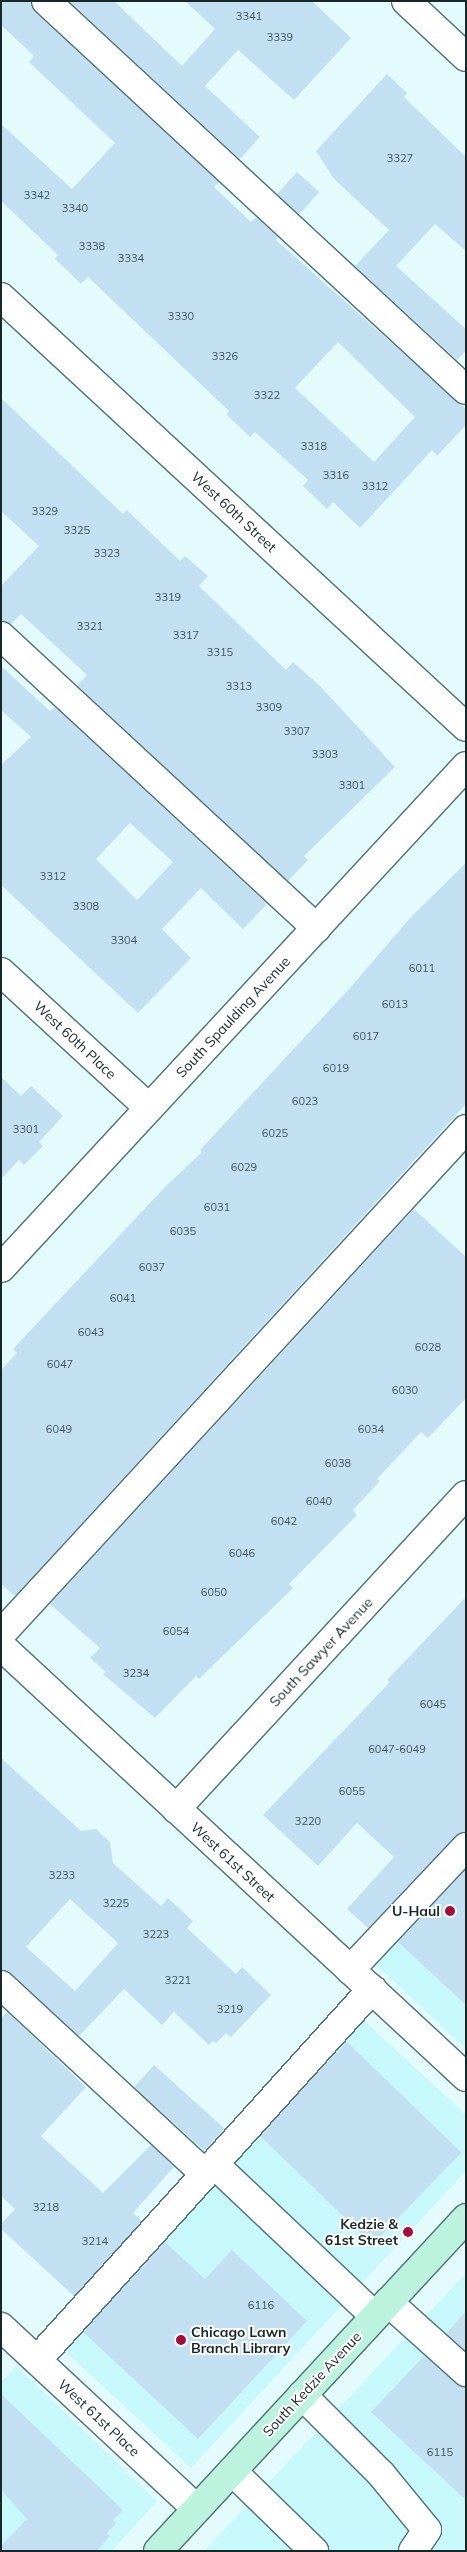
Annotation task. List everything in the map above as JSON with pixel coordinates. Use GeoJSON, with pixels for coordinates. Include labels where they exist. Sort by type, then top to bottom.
{"type":"FeatureCollection","features":[{"type":"Feature","properties":{"kind":"main road","name":"South Kedzie Avenue"},"geometry":{"type":"LineString","coordinates":[[158,2551],[466,2218]]}},
{"type":"Feature","properties":{"kind":"street"},"geometry":{"type":"LineString","coordinates":[[46,1],[466,390]]}},
{"type":"Feature","properties":{"kind":"street"},"geometry":{"type":"LineString","coordinates":[[406,1],[466,57]]}},
{"type":"Feature","properties":{"kind":"street","name":"West 60th Street"},"geometry":{"type":"LineString","coordinates":[[1,297],[466,727]]}},
{"type":"Feature","properties":{"kind":"street"},"geometry":{"type":"LineString","coordinates":[[1,636],[316,928]]}},
{"type":"Feature","properties":{"kind":"street","name":"South Spaulding Avenue"},"geometry":{"type":"LineString","coordinates":[[1,1268],[466,766]]}},
{"type":"Feature","properties":{"kind":"street","name":"West 60th Place"},"geometry":{"type":"LineString","coordinates":[[1,972],[149,1108]]}},
{"type":"Feature","properties":{"kind":"street"},"geometry":{"type":"LineString","coordinates":[[1,1634],[466,1129]]}},
{"type":"Feature","properties":{"kind":"street","name":"South Sawyer Avenue"},"geometry":{"type":"LineString","coordinates":[[176,1809],[466,1495]]}},
{"type":"Feature","properties":{"kind":"street","name":"West 61st Street"},"geometry":{"type":"LineString","coordinates":[[1,1646],[466,2077]]}},
{"type":"Feature","properties":{"kind":"street"},"geometry":{"type":"LineString","coordinates":[[350,1970],[466,1847]]}},
{"type":"Feature","properties":{"kind":"street"},"geometry":{"type":"LineString","coordinates":[[1,1986],[210,2169],[382,2309],[466,2372]]}},
{"type":"Feature","properties":{"kind":"street"},"geometry":{"type":"LineString","coordinates":[[37,2360],[372,1989]]}},
{"type":"Feature","properties":{"kind":"street","name":"West 61st Place"},"geometry":{"type":"LineString","coordinates":[[1,2327],[197,2509]]}},
{"type":"Feature","properties":{"kind":"street"},"geometry":{"type":"LineString","coordinates":[[302,2395],[381,2474],[427,2530],[413,2551]]}},
{"type":"Feature","properties":{"kind":"street"},"geometry":{"type":"LineString","coordinates":[[232,2471],[314,2551]]}},
{"type":"Feature","properties":{"kind":"shaded area"},"geometry":{"type":"Polygon","coordinates":[[[466,1847],[466,2049],[366,1955],[466,1847]]]}},
{"type":"Feature","properties":{"kind":"shaded area"},"geometry":{"type":"Polygon","coordinates":[[[353,2010],[466,2115],[466,2171],[191,2468],[54,2341],[353,2010]]]}},
{"type":"Feature","properties":{"kind":"shaded area"},"geometry":{"type":"Polygon","coordinates":[[[466,2273],[466,2551],[204,2551],[466,2273]]]}},
{"type":"Feature","properties":{"kind":"shaded area"},"geometry":{"type":"Polygon","coordinates":[[[16,2366],[157,2501],[112,2551],[1,2551],[1,2382],[16,2366]]]}},
{"type":"Feature","properties":{"kind":"building"},"geometry":{"type":"Polygon","coordinates":[[[1,1],[31,1],[35,12],[219,182],[214,187],[251,222],[256,217],[278,237],[276,240],[466,409],[466,425],[437,456],[432,450],[360,528],[333,502],[327,509],[303,486],[308,480],[255,432],[250,437],[226,414],[229,411],[88,277],[81,284],[55,259],[58,255],[1,201],[1,124],[72,189],[115,143],[29,62],[34,56],[1,25],[1,1]],[[338,342],[295,388],[374,462],[415,417],[338,342]]]}},
{"type":"Feature","properties":{"kind":"building"},"geometry":{"type":"Polygon","coordinates":[[[69,1],[114,1],[182,66],[215,29],[185,1],[312,1],[351,38],[294,100],[238,50],[205,86],[260,137],[240,159],[69,1]]]}},
{"type":"Feature","properties":{"kind":"building"},"geometry":{"type":"Polygon","coordinates":[[[387,74],[407,93],[404,97],[466,157],[466,251],[435,224],[396,266],[466,329],[466,351],[457,360],[355,266],[389,230],[334,179],[316,151],[387,74]]]}},
{"type":"Feature","properties":{"kind":"building"},"geometry":{"type":"Polygon","coordinates":[[[297,172],[319,192],[299,214],[277,194],[297,172]]]}},
{"type":"Feature","properties":{"kind":"building"},"geometry":{"type":"Polygon","coordinates":[[[1,398],[123,514],[127,510],[180,561],[185,556],[208,576],[199,586],[286,670],[293,662],[320,686],[395,767],[304,856],[308,860],[288,881],[77,685],[87,675],[21,614],[11,624],[1,621],[1,586],[39,546],[1,511],[1,398]]]}},
{"type":"Feature","properties":{"kind":"building"},"geometry":{"type":"Polygon","coordinates":[[[1,666],[50,711],[55,707],[267,904],[243,929],[201,888],[162,929],[191,958],[138,1013],[1,885],[1,765],[31,737],[1,710],[1,666]],[[130,823],[96,859],[137,900],[173,862],[130,823]]]}},
{"type":"Feature","properties":{"kind":"building"},"geometry":{"type":"Polygon","coordinates":[[[466,863],[466,1104],[15,1596],[1,1584],[1,1370],[17,1353],[13,1349],[164,1188],[202,1152],[200,1150],[350,988],[410,918],[466,863]]]}},
{"type":"Feature","properties":{"kind":"building"},"geometry":{"type":"Polygon","coordinates":[[[1,1077],[21,1096],[31,1086],[63,1116],[39,1142],[43,1146],[24,1165],[19,1160],[1,1179],[1,1077]]]}},
{"type":"Feature","properties":{"kind":"building"},"geometry":{"type":"Polygon","coordinates":[[[414,1209],[466,1257],[466,1398],[428,1438],[421,1432],[377,1479],[380,1481],[353,1510],[357,1515],[289,1584],[293,1588],[199,1679],[196,1676],[155,1718],[103,1674],[106,1672],[90,1658],[100,1648],[50,1604],[414,1209]]]}},
{"type":"Feature","properties":{"kind":"building"},"geometry":{"type":"Polygon","coordinates":[[[466,1597],[466,1832],[455,1836],[368,1928],[347,1909],[394,1857],[357,1823],[318,1866],[263,1815],[390,1682],[387,1680],[466,1597]]]}},
{"type":"Feature","properties":{"kind":"building"},"geometry":{"type":"Polygon","coordinates":[[[1,1758],[81,1831],[96,1829],[110,1842],[113,1863],[161,1906],[168,1898],[193,1921],[187,1928],[236,1974],[242,1967],[271,1995],[231,2037],[226,2033],[216,2043],[213,2041],[209,2045],[174,2012],[162,2025],[124,1989],[79,2036],[12,1974],[1,1970],[1,1758]],[[70,1899],[26,1947],[75,1991],[118,1943],[70,1899]]]}},
{"type":"Feature","properties":{"kind":"building","name":"U-Haul"},"geometry":{"type":"Polygon","coordinates":[[[466,1870],[466,2005],[398,1942],[466,1870]]]}},
{"type":"Feature","properties":{"kind":"building"},"geometry":{"type":"Polygon","coordinates":[[[7,2012],[86,2087],[41,2136],[103,2193],[151,2145],[174,2167],[133,2213],[142,2221],[74,2296],[1,2229],[1,2224],[15,2209],[1,2196],[1,2018],[7,2012]]]}},
{"type":"Feature","properties":{"kind":"building"},"geometry":{"type":"Polygon","coordinates":[[[347,2042],[461,2152],[372,2245],[258,2134],[347,2042]]]}},
{"type":"Feature","properties":{"kind":"building"},"geometry":{"type":"Polygon","coordinates":[[[154,2065],[225,2129],[205,2151],[134,2087],[154,2065]]]}},
{"type":"Feature","properties":{"kind":"building","name":"Chicago Lawn Branch Library"},"geometry":{"type":"Polygon","coordinates":[[[165,2242],[205,2279],[232,2250],[307,2321],[198,2439],[83,2332],[165,2242]]]}},
{"type":"Feature","properties":{"kind":"building"},"geometry":{"type":"Polygon","coordinates":[[[466,2312],[466,2351],[446,2333],[466,2312]]]}},
{"type":"Feature","properties":{"kind":"building"},"geometry":{"type":"Polygon","coordinates":[[[424,2356],[456,2384],[466,2387],[466,2500],[371,2412],[424,2356]]]}},
{"type":"Feature","properties":{"kind":"building"},"geometry":{"type":"Polygon","coordinates":[[[1,2394],[123,2510],[113,2520],[116,2524],[107,2533],[110,2536],[97,2551],[1,2551],[1,2546],[27,2519],[1,2490],[1,2394]]]}},
{"type":"Feature","properties":{"kind":"place","name":"U-Haul"},"geometry":{"type":"Point","coordinates":[450,1911]}},
{"type":"Feature","properties":{"kind":"place","name":"Kedzie & 61st Street"},"geometry":{"type":"Point","coordinates":[408,2232]}},
{"type":"Feature","properties":{"kind":"place","name":"Chicago Lawn Branch Library"},"geometry":{"type":"Point","coordinates":[181,2340]}}]}
